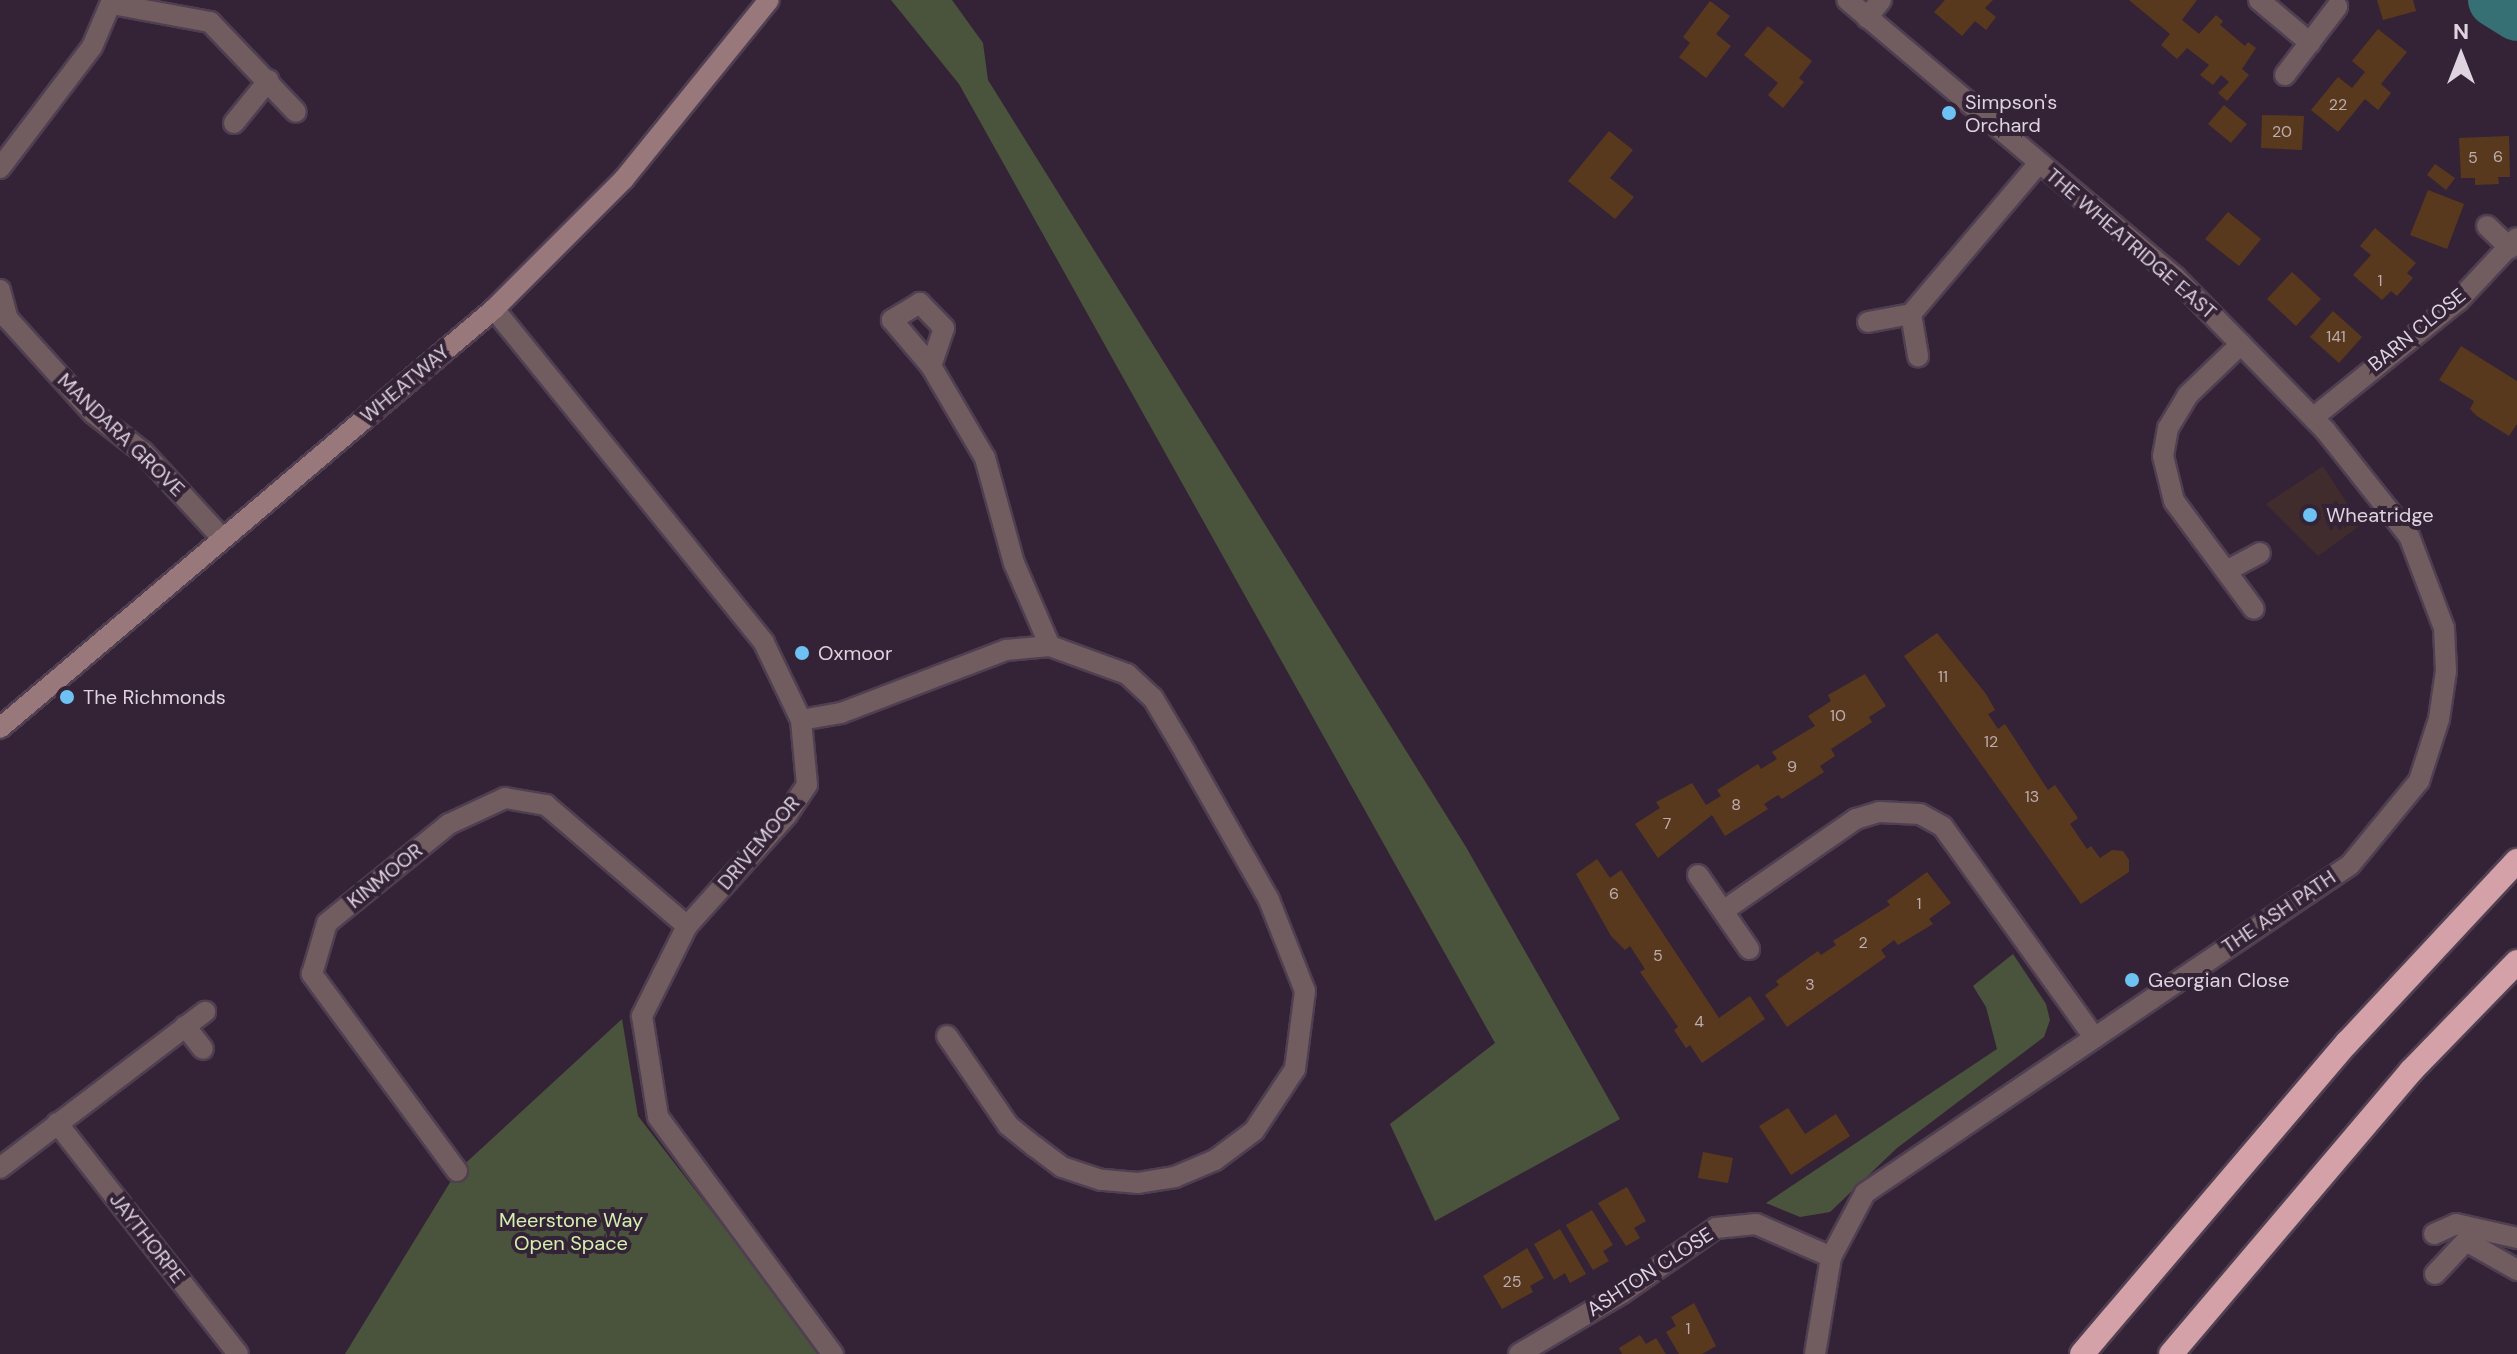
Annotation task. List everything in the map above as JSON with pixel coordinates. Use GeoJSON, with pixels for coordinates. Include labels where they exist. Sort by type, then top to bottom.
{"type":"FeatureCollection","features":[{"type":"Feature","properties":{"kind":"highway"},"geometry":{"type":"LineString","coordinates":[[2082,1354],[2347,1043],[2517,861]]}},
{"type":"Feature","properties":{"kind":"highway"},"geometry":{"type":"LineString","coordinates":[[2171,1354],[2411,1071],[2517,962]]}},
{"type":"Feature","properties":{"kind":"street","name":"WHEATWAY"},"geometry":{"type":"LineString","coordinates":[[0,728],[494,309],[624,179],[769,0]]}},
{"type":"Feature","properties":{"kind":"street","name":"THE WHEATRIDGE EAST"},"geometry":{"type":"LineString","coordinates":[[1847,0],[2175,277],[2314,417],[2393,511]]}},
{"type":"Feature","properties":{"kind":"street"},"geometry":{"type":"LineString","coordinates":[[1867,18],[1881,0]]}},
{"type":"Feature","properties":{"kind":"street"},"geometry":{"type":"LineString","coordinates":[[2259,0],[2310,43]]}},
{"type":"Feature","properties":{"kind":"street"},"geometry":{"type":"LineString","coordinates":[[0,168],[92,47],[112,2],[210,22],[269,80],[296,112]]}},
{"type":"Feature","properties":{"kind":"street"},"geometry":{"type":"LineString","coordinates":[[2285,75],[2337,7]]}},
{"type":"Feature","properties":{"kind":"street"},"geometry":{"type":"LineString","coordinates":[[234,123],[269,80]]}},
{"type":"Feature","properties":{"kind":"street"},"geometry":{"type":"LineString","coordinates":[[1868,322],[1911,314],[2039,163]]}},
{"type":"Feature","properties":{"kind":"street"},"geometry":{"type":"LineString","coordinates":[[2487,226],[2514,243]]}},
{"type":"Feature","properties":{"kind":"street","name":"BARN CLOSE"},"geometry":{"type":"LineString","coordinates":[[2314,417],[2380,358],[2458,301],[2514,243]]}},
{"type":"Feature","properties":{"kind":"street","name":"MANDARA GROVE"},"geometry":{"type":"LineString","coordinates":[[0,290],[8,319],[93,413],[143,452],[222,538]]}},
{"type":"Feature","properties":{"kind":"street","name":"DRIVEMOOR"},"geometry":{"type":"LineString","coordinates":[[494,309],[764,643],[801,720],[807,785],[787,815],[687,926],[642,1016],[658,1117],[833,1354]]}},
{"type":"Feature","properties":{"kind":"street"},"geometry":{"type":"LineString","coordinates":[[1911,314],[1918,356]]}},
{"type":"Feature","properties":{"kind":"street"},"geometry":{"type":"LineString","coordinates":[[2241,344],[2188,395],[2168,428],[2163,456],[2174,501],[2254,609]]}},
{"type":"Feature","properties":{"kind":"street"},"geometry":{"type":"LineString","coordinates":[[931,366],[985,458],[1014,563],[1050,646]]}},
{"type":"Feature","properties":{"kind":"street","name":"THE ASH PATH"},"geometry":{"type":"LineString","coordinates":[[1815,1354],[1831,1257],[1865,1193],[2350,865],[2419,781],[2439,719],[2446,671],[2444,628],[2409,536],[2393,511]]}},
{"type":"Feature","properties":{"kind":"street"},"geometry":{"type":"LineString","coordinates":[[2228,570],[2260,553]]}},
{"type":"Feature","properties":{"kind":"street"},"geometry":{"type":"LineString","coordinates":[[801,720],[841,713],[1006,650],[1050,646],[1127,674],[1153,698],[1269,900],[1299,966],[1305,1006],[1295,1069],[1254,1131],[1225,1153],[1175,1177],[1138,1183],[1101,1180],[1062,1167],[1035,1147],[1008,1125],[947,1036]]}},
{"type":"Feature","properties":{"kind":"street","name":"KINMOOR"},"geometry":{"type":"LineString","coordinates":[[457,1171],[312,974],[327,923],[449,824],[505,798],[546,805],[687,926]]}},
{"type":"Feature","properties":{"kind":"street"},"geometry":{"type":"LineString","coordinates":[[1723,911],[1856,819],[1879,812],[1920,814],[1943,827],[2093,1036]]}},
{"type":"Feature","properties":{"kind":"street"},"geometry":{"type":"LineString","coordinates":[[1698,875],[1749,949]]}},
{"type":"Feature","properties":{"kind":"street"},"geometry":{"type":"LineString","coordinates":[[0,1168],[205,1012]]}},
{"type":"Feature","properties":{"kind":"street"},"geometry":{"type":"LineString","coordinates":[[185,1026],[203,1049]]}},
{"type":"Feature","properties":{"kind":"street","name":"JAYTHORPE"},"geometry":{"type":"LineString","coordinates":[[57,1123],[238,1354]]}},
{"type":"Feature","properties":{"kind":"street","name":"ASHTON CLOSE"},"geometry":{"type":"LineString","coordinates":[[1519,1354],[1622,1293],[1716,1228],[1756,1224],[1831,1257]]}},
{"type":"Feature","properties":{"kind":"street"},"geometry":{"type":"LineString","coordinates":[[2434,1234],[2456,1224],[2485,1226],[2517,1238]]}},
{"type":"Feature","properties":{"kind":"street"},"geometry":{"type":"LineString","coordinates":[[2435,1274],[2466,1241],[2517,1270]]}},
{"type":"Feature","properties":{"kind":"shaded area"},"geometry":{"type":"Polygon","coordinates":[[[2323,466],[2361,525],[2318,556],[2266,504],[2323,466]]]}},
{"type":"Feature","properties":{"kind":"green space"},"geometry":{"type":"Polygon","coordinates":[[[891,0],[952,0],[983,43],[988,80],[1466,847],[1620,1119],[1435,1221],[1390,1124],[1495,1043],[959,84],[891,0]]]}},
{"type":"Feature","properties":{"kind":"green space"},"geometry":{"type":"Polygon","coordinates":[[[2013,954],[2046,1004],[2050,1020],[2044,1037],[1897,1148],[1830,1212],[1800,1217],[1766,1203],[1997,1049],[1986,1007],[1973,986],[2013,954]]]}},
{"type":"Feature","properties":{"kind":"green space","name":"Meerstone Way Open Space"},"geometry":{"type":"Polygon","coordinates":[[[622,1019],[638,1116],[822,1354],[345,1354],[457,1171],[622,1019]]]}},
{"type":"Feature","properties":{"kind":"building"},"geometry":{"type":"Polygon","coordinates":[[[1945,0],[1993,0],[1985,8],[1996,17],[1986,30],[1975,21],[1962,36],[1934,12],[1945,0]]]}},
{"type":"Feature","properties":{"kind":"building"},"geometry":{"type":"Polygon","coordinates":[[[2129,0],[2197,0],[2182,20],[2199,34],[2216,15],[2223,21],[2220,25],[2245,46],[2248,42],[2256,48],[2242,69],[2249,75],[2227,101],[2218,93],[2229,82],[2221,75],[2213,85],[2200,75],[2209,65],[2187,48],[2177,59],[2161,45],[2170,34],[2129,0]]]}},
{"type":"Feature","properties":{"kind":"building"},"geometry":{"type":"Polygon","coordinates":[[[2377,0],[2413,0],[2416,11],[2383,20],[2377,0]]]}},
{"type":"Feature","properties":{"kind":"building"},"geometry":{"type":"Polygon","coordinates":[[[1710,1],[1730,16],[1716,34],[1731,46],[1706,78],[1679,57],[1690,43],[1683,37],[1710,1]]]}},
{"type":"Feature","properties":{"kind":"building"},"geometry":{"type":"Polygon","coordinates":[[[1768,26],[1812,61],[1799,78],[1804,82],[1783,108],[1768,95],[1778,83],[1744,55],[1768,26]]]}},
{"type":"Feature","properties":{"kind":"building"},"geometry":{"type":"Polygon","coordinates":[[[2378,29],[2407,52],[2381,84],[2391,93],[2378,110],[2365,99],[2338,132],[2311,110],[2338,77],[2352,88],[2365,72],[2352,61],[2378,29]]]}},
{"type":"Feature","properties":{"kind":"building"},"geometry":{"type":"Polygon","coordinates":[[[2224,105],[2247,124],[2231,143],[2208,124],[2224,105]]]}},
{"type":"Feature","properties":{"kind":"building"},"geometry":{"type":"Polygon","coordinates":[[[2262,115],[2304,116],[2302,150],[2261,148],[2262,115]]]}},
{"type":"Feature","properties":{"kind":"building"},"geometry":{"type":"Polygon","coordinates":[[[1609,131],[1633,150],[1610,178],[1634,197],[1615,219],[1568,181],[1609,131]]]}},
{"type":"Feature","properties":{"kind":"building"},"geometry":{"type":"Polygon","coordinates":[[[2509,136],[2510,177],[2498,177],[2499,184],[2475,185],[2475,178],[2461,178],[2459,138],[2509,136]]]}},
{"type":"Feature","properties":{"kind":"building"},"geometry":{"type":"Polygon","coordinates":[[[2435,164],[2455,178],[2446,190],[2427,175],[2435,164]]]}},
{"type":"Feature","properties":{"kind":"building"},"geometry":{"type":"Polygon","coordinates":[[[2428,190],[2464,204],[2447,249],[2410,235],[2428,190]]]}},
{"type":"Feature","properties":{"kind":"building"},"geometry":{"type":"Polygon","coordinates":[[[2228,212],[2261,239],[2239,266],[2205,239],[2228,212]]]}},
{"type":"Feature","properties":{"kind":"building"},"geometry":{"type":"Polygon","coordinates":[[[2375,228],[2416,263],[2407,273],[2413,278],[2397,296],[2391,291],[2382,300],[2353,275],[2371,255],[2360,246],[2375,228]]]}},
{"type":"Feature","properties":{"kind":"building"},"geometry":{"type":"Polygon","coordinates":[[[2292,272],[2321,299],[2296,326],[2267,299],[2292,272]]]}},
{"type":"Feature","properties":{"kind":"building"},"geometry":{"type":"Polygon","coordinates":[[[2333,311],[2362,337],[2339,363],[2310,337],[2333,311]]]}},
{"type":"Feature","properties":{"kind":"building"},"geometry":{"type":"Polygon","coordinates":[[[2461,346],[2517,381],[2517,424],[2509,436],[2470,409],[2474,401],[2439,380],[2461,346]]]}},
{"type":"Feature","properties":{"kind":"building","name":"Wheatridge"},"geometry":{"type":"Polygon","coordinates":[[[2314,504],[2322,515],[2308,527],[2299,516],[2314,504]]]}},
{"type":"Feature","properties":{"kind":"building"},"geometry":{"type":"Polygon","coordinates":[[[1937,633],[1986,694],[1995,710],[1988,714],[1998,729],[2005,724],[2048,790],[2055,785],[2078,818],[2070,824],[2087,849],[2091,846],[2100,858],[2112,850],[2123,851],[2129,860],[2129,872],[2081,904],[1904,656],[1937,633]]]}},
{"type":"Feature","properties":{"kind":"building"},"geometry":{"type":"Polygon","coordinates":[[[1865,674],[1886,706],[1869,717],[1872,722],[1831,749],[1835,756],[1820,766],[1824,772],[1782,799],[1778,795],[1764,804],[1768,809],[1725,836],[1712,815],[1658,858],[1635,824],[1660,808],[1656,802],[1692,783],[1706,805],[1721,796],[1717,790],[1758,764],[1761,769],[1777,759],[1772,752],[1815,726],[1808,716],[1831,701],[1828,695],[1865,674]]]}},
{"type":"Feature","properties":{"kind":"building"},"geometry":{"type":"Polygon","coordinates":[[[1597,859],[1610,878],[1621,870],[1719,1018],[1750,996],[1765,1019],[1702,1063],[1690,1045],[1686,1048],[1674,1030],[1678,1027],[1640,972],[1645,969],[1630,946],[1625,950],[1611,936],[1576,874],[1597,859]]]}},
{"type":"Feature","properties":{"kind":"building"},"geometry":{"type":"Polygon","coordinates":[[[1927,872],[1951,903],[1929,919],[1933,924],[1898,945],[1894,940],[1881,950],[1886,957],[1787,1027],[1765,995],[1779,985],[1776,981],[1818,951],[1821,955],[1836,945],[1833,941],[1890,905],[1887,901],[1927,872]]]}},
{"type":"Feature","properties":{"kind":"building"},"geometry":{"type":"Polygon","coordinates":[[[1788,1108],[1805,1134],[1836,1114],[1850,1136],[1791,1175],[1759,1126],[1788,1108]]]}},
{"type":"Feature","properties":{"kind":"building"},"geometry":{"type":"Polygon","coordinates":[[[1703,1152],[1733,1158],[1728,1183],[1698,1178],[1703,1152]]]}},
{"type":"Feature","properties":{"kind":"building"},"geometry":{"type":"Polygon","coordinates":[[[1627,1187],[1646,1221],[1634,1228],[1640,1238],[1626,1246],[1598,1203],[1627,1187]]]}},
{"type":"Feature","properties":{"kind":"building"},"geometry":{"type":"Polygon","coordinates":[[[1592,1210],[1613,1245],[1603,1251],[1609,1261],[1593,1270],[1566,1225],[1592,1210]]]}},
{"type":"Feature","properties":{"kind":"building"},"geometry":{"type":"Polygon","coordinates":[[[1560,1229],[1586,1274],[1570,1283],[1565,1273],[1554,1280],[1534,1244],[1560,1229]]]}},
{"type":"Feature","properties":{"kind":"building"},"geometry":{"type":"Polygon","coordinates":[[[1527,1248],[1544,1278],[1530,1286],[1533,1292],[1502,1309],[1483,1276],[1527,1248]]]}},
{"type":"Feature","properties":{"kind":"building"},"geometry":{"type":"Polygon","coordinates":[[[1694,1303],[1716,1346],[1702,1354],[1679,1354],[1666,1332],[1676,1326],[1671,1317],[1694,1303]]]}},
{"type":"Feature","properties":{"kind":"building"},"geometry":{"type":"Polygon","coordinates":[[[1640,1335],[1646,1344],[1656,1338],[1666,1354],[1622,1354],[1619,1348],[1640,1335]]]}},
{"type":"Feature","properties":{"kind":"waterway"},"geometry":{"type":"LineString","coordinates":[[2495,0],[2517,14]]}},
{"type":"Feature","properties":{"kind":"place","name":"Simpson's Orchard"},"geometry":{"type":"Point","coordinates":[1949,113]}},
{"type":"Feature","properties":{"kind":"place","name":"Wheatridge"},"geometry":{"type":"Point","coordinates":[2310,515]}},
{"type":"Feature","properties":{"kind":"place","name":"Oxmoor"},"geometry":{"type":"Point","coordinates":[802,653]}},
{"type":"Feature","properties":{"kind":"place","name":"The Richmonds"},"geometry":{"type":"Point","coordinates":[67,697]}},
{"type":"Feature","properties":{"kind":"place","name":"Georgian Close"},"geometry":{"type":"Point","coordinates":[2132,980]}}]}
